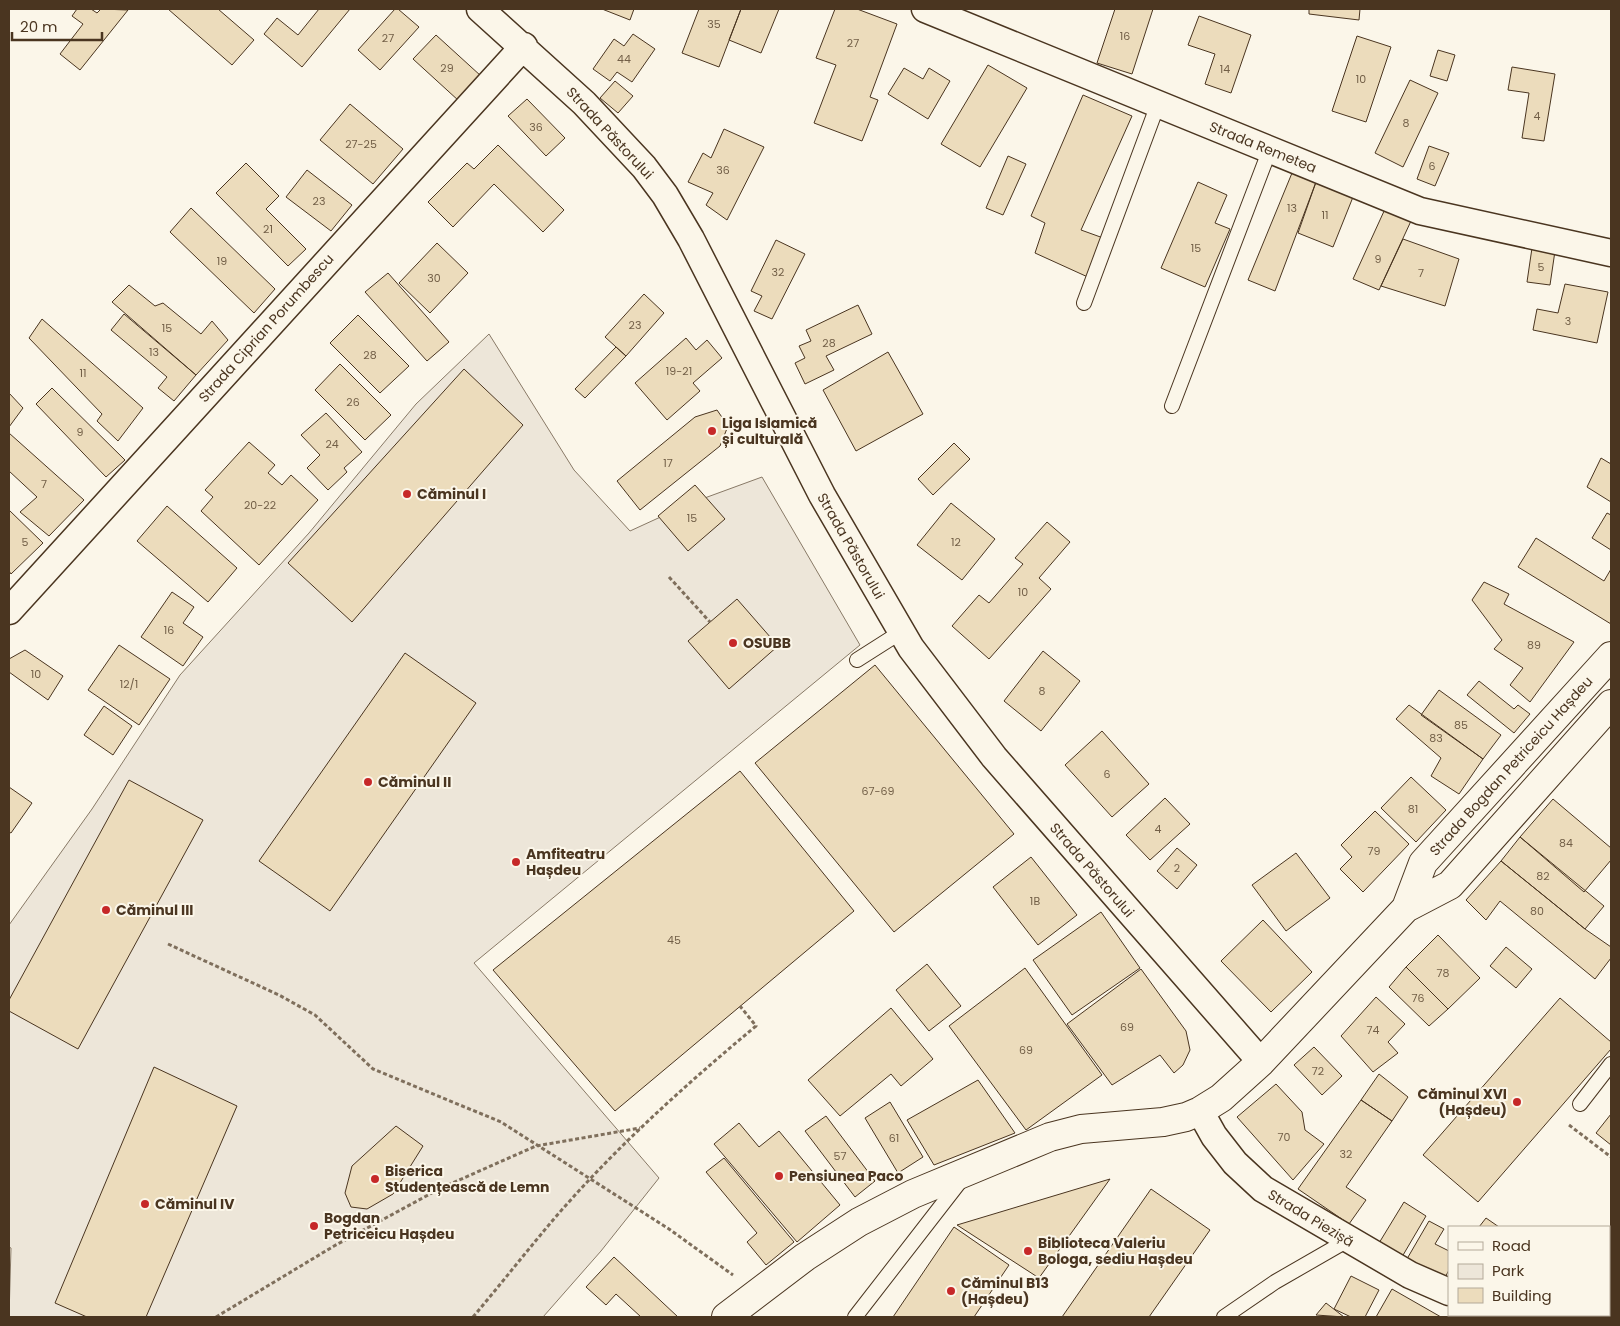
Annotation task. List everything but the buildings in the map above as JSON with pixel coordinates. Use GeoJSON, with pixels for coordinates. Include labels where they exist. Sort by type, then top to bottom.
{"type":"FeatureCollection","features":[{"type":"Feature","properties":{"kind":"street","name":"Strada Păstorului"},"geometry":{"type":"LineString","coordinates":[[480,9],[524,46],[623,143],[665,195],[691,239],[822,495],[901,632],[994,757],[1261,1062]]}},
{"type":"Feature","properties":{"kind":"street","name":"Strada Remetea"},"geometry":{"type":"LineString","coordinates":[[925,9],[1420,211],[1611,253]]}},
{"type":"Feature","properties":{"kind":"street","name":"Strada Ciprian Porumbescu"},"geometry":{"type":"LineString","coordinates":[[9,611],[524,46]]}},
{"type":"Feature","properties":{"kind":"street","name":"Strada Bogdan Petriceicu Hașdeu"},"geometry":{"type":"LineString","coordinates":[[1406,908],[1424,863],[1611,656]]}},
{"type":"Feature","properties":{"kind":"street","name":"Strada Bogdan Petriceicu Hașdeu"},"geometry":{"type":"LineString","coordinates":[[726,1317],[805,1257],[859,1222],[913,1194],[1050,1137],[1081,1128],[1163,1122],[1200,1111],[1241,1082],[1406,908],[1450,885],[1611,704]]}},
{"type":"Feature","properties":{"kind":"street","name":"Strada Piezișă"},"geometry":{"type":"LineString","coordinates":[[1200,1111],[1214,1136],[1235,1162],[1263,1189],[1410,1275],[1448,1292]]}},
{"type":"Feature","properties":{"kind":"lane"},"geometry":{"type":"LineString","coordinates":[[1084,303],[1158,104]]}},
{"type":"Feature","properties":{"kind":"lane"},"geometry":{"type":"LineString","coordinates":[[1172,406],[1270,149]]}},
{"type":"Feature","properties":{"kind":"lane"},"geometry":{"type":"LineString","coordinates":[[857,660],[901,632]]}},
{"type":"Feature","properties":{"kind":"lane"},"geometry":{"type":"LineString","coordinates":[[1580,1104],[1611,1064]]}},
{"type":"Feature","properties":{"kind":"lane"},"geometry":{"type":"LineString","coordinates":[[855,1317],[968,1171]]}},
{"type":"Feature","properties":{"kind":"lane"},"geometry":{"type":"LineString","coordinates":[[1224,1317],[1275,1282],[1348,1240]]}},
{"type":"Feature","properties":{"kind":"path"},"geometry":{"type":"LineString","coordinates":[[669,577],[710,622]]}},
{"type":"Feature","properties":{"kind":"path"},"geometry":{"type":"LineString","coordinates":[[168,944],[279,995],[315,1016],[373,1070],[501,1122],[669,1229],[742,1281],[752,1296]]}},
{"type":"Feature","properties":{"kind":"path"},"geometry":{"type":"LineString","coordinates":[[473,1317],[553,1220],[640,1128],[692,1078],[756,1026],[740,1006]]}},
{"type":"Feature","properties":{"kind":"path"},"geometry":{"type":"LineString","coordinates":[[1580,1104],[1565,1122],[1611,1157]]}},
{"type":"Feature","properties":{"kind":"path"},"geometry":{"type":"LineString","coordinates":[[216,1317],[334,1246],[441,1188],[536,1146],[640,1128]]}},
{"type":"Feature","properties":{"kind":"green space"},"geometry":{"type":"Polygon","coordinates":[[[489,334],[574,470],[630,531],[691,503],[762,477],[860,645],[474,963],[659,1178],[601,1251],[543,1317],[9,1317],[11,1248],[9,1247],[9,925],[92,809],[180,675],[309,533],[416,404],[489,334]]]}},
{"type":"Feature","properties":{"kind":"place","name":"Liga Islamică și culturală"},"geometry":{"type":"Point","coordinates":[712,431]}},
{"type":"Feature","properties":{"kind":"place","name":"Căminul I"},"geometry":{"type":"Point","coordinates":[407,494]}},
{"type":"Feature","properties":{"kind":"place","name":"OSUBB"},"geometry":{"type":"Point","coordinates":[733,643]}},
{"type":"Feature","properties":{"kind":"place","name":"Căminul II"},"geometry":{"type":"Point","coordinates":[368,782]}},
{"type":"Feature","properties":{"kind":"place","name":"Amfiteatru Hașdeu"},"geometry":{"type":"Point","coordinates":[516,862]}},
{"type":"Feature","properties":{"kind":"place","name":"Căminul III"},"geometry":{"type":"Point","coordinates":[106,910]}},
{"type":"Feature","properties":{"kind":"place","name":"Căminul XVI (Hașdeu)"},"geometry":{"type":"Point","coordinates":[1517,1102]}},
{"type":"Feature","properties":{"kind":"place","name":"Pensiunea Paco"},"geometry":{"type":"Point","coordinates":[779,1176]}},
{"type":"Feature","properties":{"kind":"place","name":"Biserica Studențească de Lemn"},"geometry":{"type":"Point","coordinates":[375,1179]}},
{"type":"Feature","properties":{"kind":"place","name":"Căminul IV"},"geometry":{"type":"Point","coordinates":[145,1204]}},
{"type":"Feature","properties":{"kind":"place","name":"Bogdan Petriceicu Hașdeu"},"geometry":{"type":"Point","coordinates":[314,1226]}},
{"type":"Feature","properties":{"kind":"place","name":"Biblioteca Valeriu Bologa, sediu Hașdeu"},"geometry":{"type":"Point","coordinates":[1028,1251]}},
{"type":"Feature","properties":{"kind":"place","name":"Căminul B13 (Hașdeu)"},"geometry":{"type":"Point","coordinates":[951,1291]}}]}
